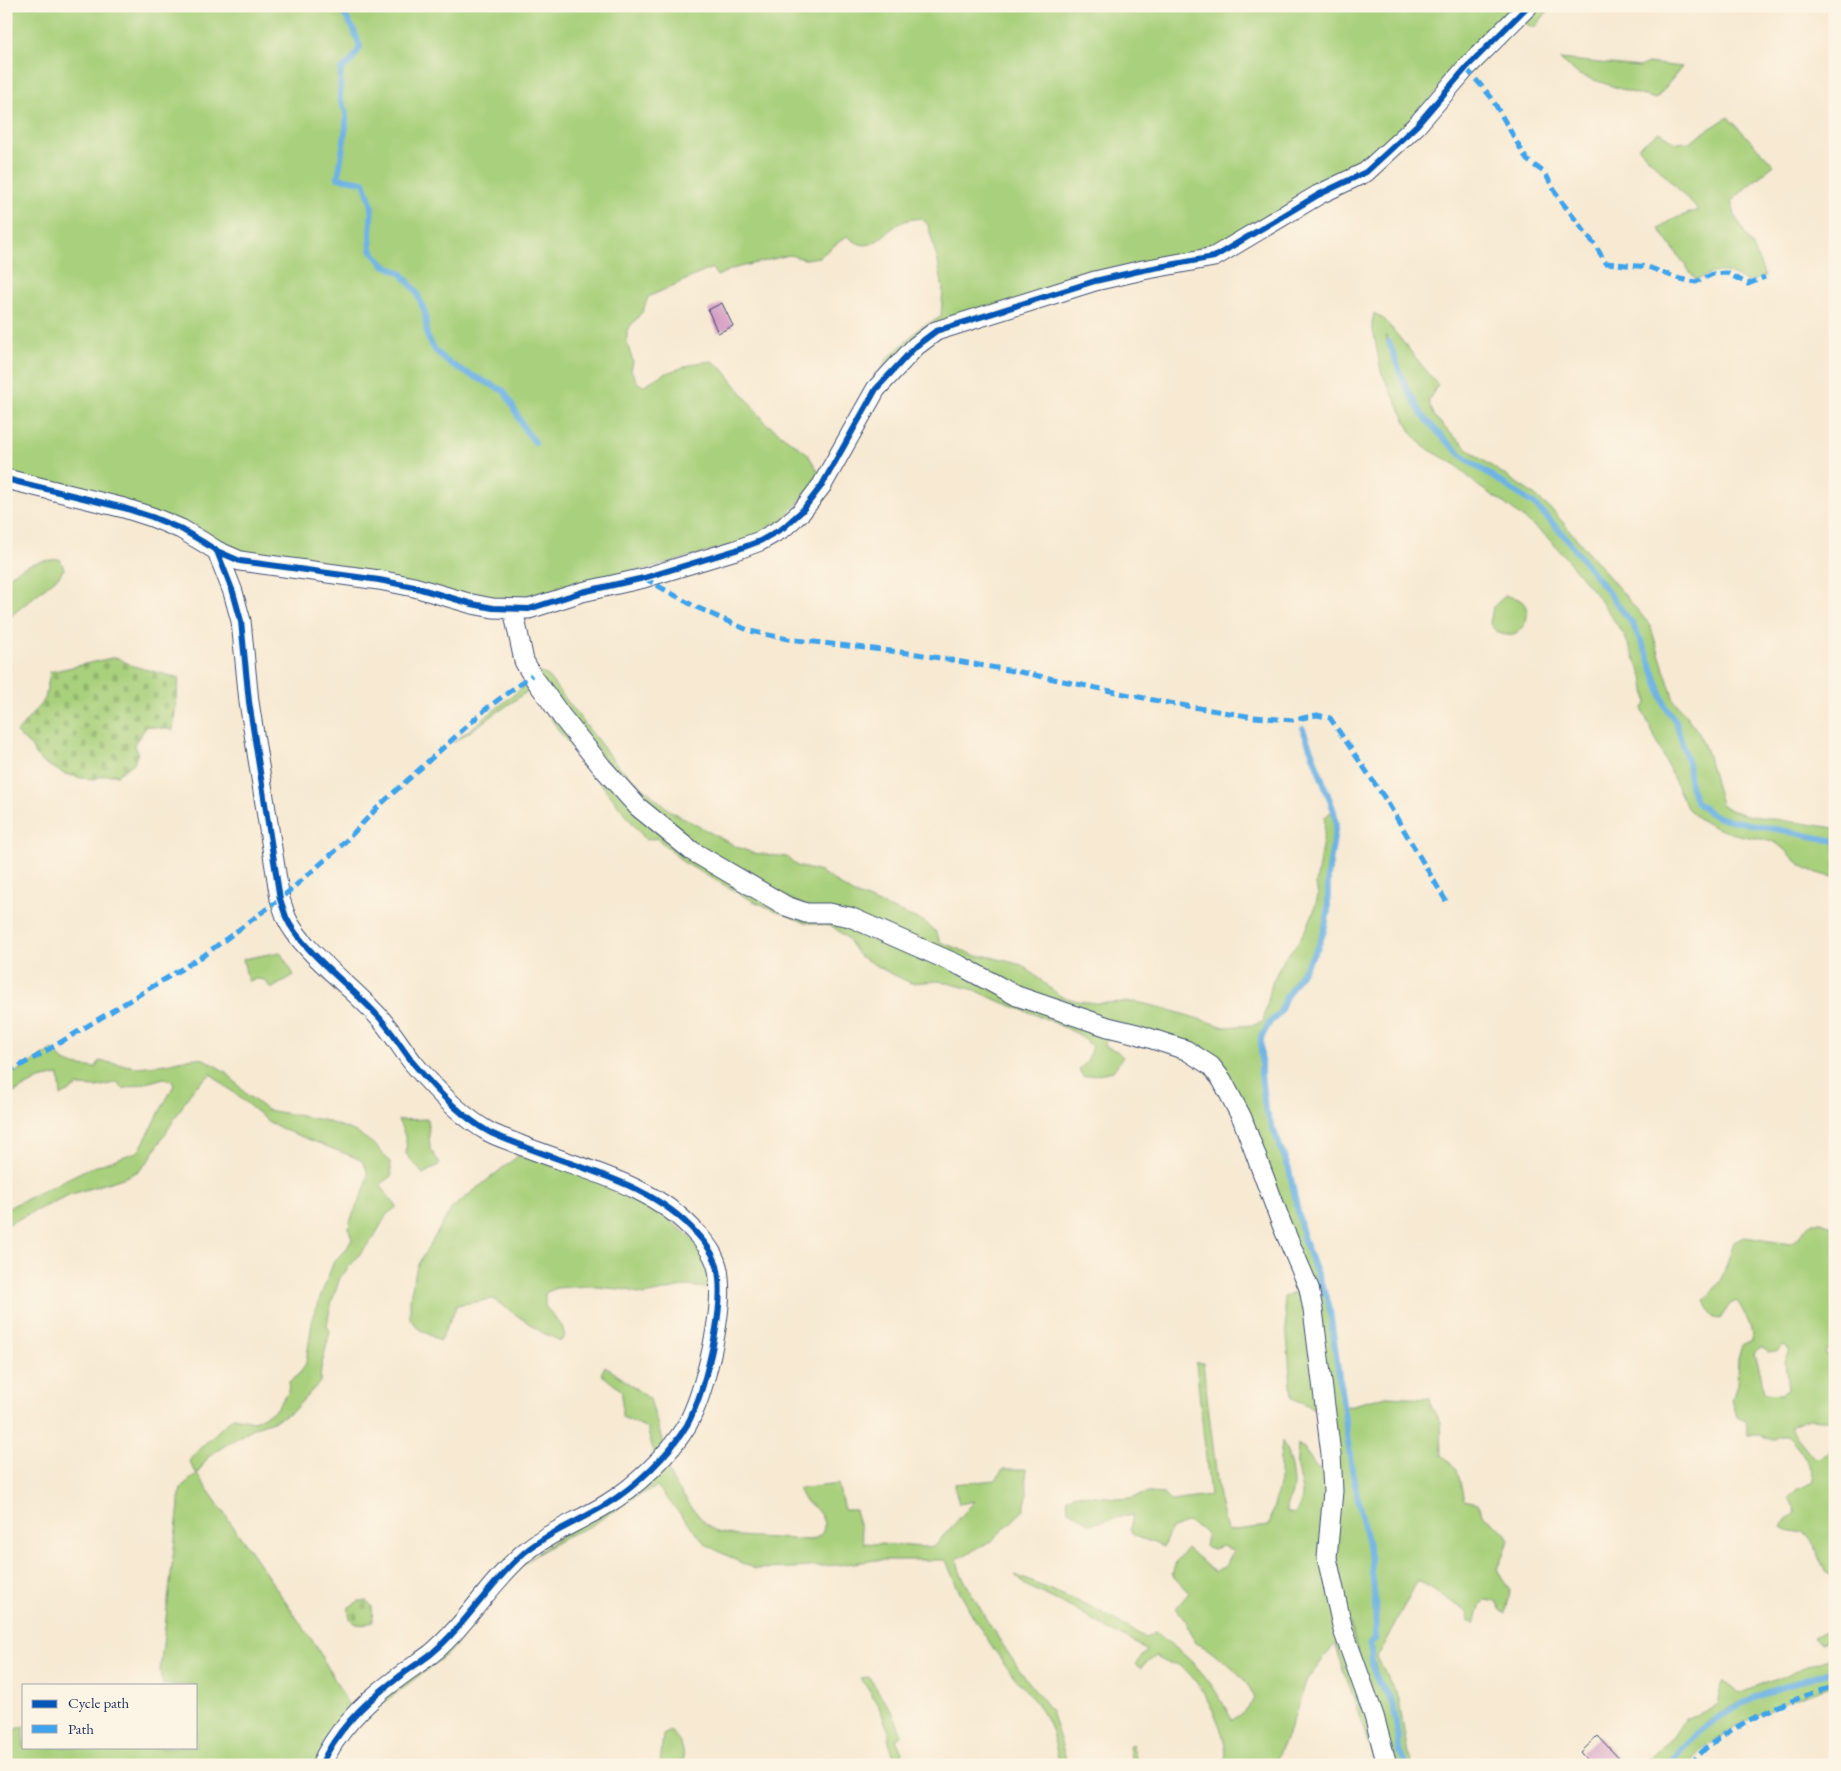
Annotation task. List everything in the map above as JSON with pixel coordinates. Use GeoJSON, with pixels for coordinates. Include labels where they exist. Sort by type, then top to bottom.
{"type":"FeatureCollection","features":[{"type":"Feature","properties":{"kind":"street"},"geometry":{"type":"LineString","coordinates":[[6,479],[152,516],[188,533],[217,552],[240,561],[379,580],[414,587],[472,604],[513,609],[529,609],[582,592],[736,550],[760,541],[784,528],[802,511],[822,485],[876,389],[916,346],[936,332],[1096,281],[1214,257],[1318,195],[1366,172],[1417,125],[1466,68],[1528,6]]}},
{"type":"Feature","properties":{"kind":"street"},"geometry":{"type":"LineString","coordinates":[[217,552],[233,592],[241,621],[250,702],[280,899],[287,919],[299,937],[378,1015],[430,1082],[470,1118],[488,1131],[536,1152],[614,1180],[659,1203],[691,1227],[705,1243],[714,1255],[719,1272],[720,1293],[712,1351],[697,1402],[690,1418],[667,1451],[639,1480],[608,1504],[552,1534],[527,1550],[500,1575],[450,1638],[379,1692],[350,1721],[329,1747],[321,1765]]}},
{"type":"Feature","properties":{"kind":"street"},"geometry":{"type":"LineString","coordinates":[[513,609],[524,661],[562,717],[602,767],[638,807],[692,851],[786,906],[806,913],[850,917],[961,966],[1017,996],[1108,1027],[1186,1050],[1211,1066],[1222,1080],[1242,1118],[1282,1225],[1309,1288],[1331,1454],[1333,1491],[1327,1558],[1343,1630],[1374,1716],[1387,1765]]}},
{"type":"Feature","properties":{"kind":"green space"},"geometry":{"type":"Polygon","coordinates":[[[6,6],[337,6],[353,31],[359,47],[352,58],[340,69],[338,98],[344,113],[345,127],[336,179],[364,183],[371,207],[370,250],[383,265],[400,274],[415,292],[423,312],[426,336],[434,351],[462,372],[503,392],[524,431],[534,443],[536,441],[526,430],[505,391],[495,384],[464,370],[446,359],[436,349],[429,335],[426,312],[417,291],[402,272],[385,263],[372,249],[373,206],[365,181],[340,177],[348,127],[347,112],[341,98],[342,70],[354,60],[362,47],[355,30],[341,6],[1521,6],[1363,168],[1212,252],[953,320],[872,386],[887,359],[920,328],[941,317],[943,289],[938,262],[928,225],[921,218],[911,219],[896,225],[871,244],[864,245],[847,236],[819,257],[805,259],[789,255],[732,269],[717,276],[712,268],[648,297],[643,311],[627,330],[627,343],[633,362],[631,370],[637,382],[643,386],[663,374],[696,363],[712,361],[721,367],[767,424],[807,453],[821,476],[780,524],[734,545],[514,604],[242,556],[6,474],[6,6]]]}},
{"type":"Feature","properties":{"kind":"green space"},"geometry":{"type":"Polygon","coordinates":[[[1531,6],[1552,6],[1534,28],[1519,20],[1531,6]]]}},
{"type":"Feature","properties":{"kind":"green space"},"geometry":{"type":"Polygon","coordinates":[[[1560,59],[1640,67],[1648,63],[1682,67],[1656,99],[1579,75],[1560,59]]]}},
{"type":"Feature","properties":{"kind":"green space"},"geometry":{"type":"Polygon","coordinates":[[[1728,117],[1774,165],[1731,202],[1736,218],[1753,247],[1765,276],[1748,282],[1722,272],[1696,280],[1659,229],[1673,219],[1698,210],[1638,147],[1659,132],[1676,143],[1689,142],[1728,117]]]}},
{"type":"Feature","properties":{"kind":"green space"},"geometry":{"type":"Polygon","coordinates":[[[1374,313],[1385,320],[1438,385],[1428,401],[1435,417],[1478,457],[1533,494],[1554,512],[1650,625],[1674,700],[1699,733],[1707,753],[1721,804],[1730,810],[1746,815],[1835,828],[1835,840],[1721,817],[1710,813],[1698,802],[1690,786],[1690,763],[1677,722],[1666,705],[1649,655],[1633,622],[1563,533],[1536,505],[1465,457],[1423,414],[1404,381],[1386,335],[1387,343],[1402,382],[1421,415],[1464,459],[1534,506],[1561,535],[1631,624],[1647,656],[1664,706],[1675,723],[1687,763],[1688,786],[1696,803],[1709,815],[1720,819],[1835,843],[1835,877],[1807,868],[1772,841],[1723,831],[1707,824],[1687,808],[1642,709],[1647,703],[1643,677],[1624,635],[1598,597],[1545,535],[1478,486],[1455,464],[1424,447],[1411,432],[1381,371],[1372,324],[1374,313]]]}},
{"type":"Feature","properties":{"kind":"green space"},"geometry":{"type":"Polygon","coordinates":[[[60,559],[64,569],[59,576],[6,620],[6,580],[18,570],[31,564],[60,559]]]}},
{"type":"Feature","properties":{"kind":"green space"},"geometry":{"type":"Polygon","coordinates":[[[1505,596],[1520,600],[1525,605],[1527,611],[1527,617],[1521,629],[1509,635],[1498,633],[1490,624],[1493,607],[1505,596]]]}},
{"type":"Feature","properties":{"kind":"green space"},"geometry":{"type":"Polygon","coordinates":[[[116,657],[133,666],[179,678],[173,730],[147,726],[134,744],[138,753],[134,763],[117,775],[105,775],[94,779],[82,778],[65,774],[42,762],[35,755],[32,747],[16,733],[45,699],[50,672],[116,657]]]}},
{"type":"Feature","properties":{"kind":"green space"},"geometry":{"type":"Polygon","coordinates":[[[536,672],[547,675],[616,764],[669,810],[735,846],[753,853],[787,857],[797,866],[821,872],[852,893],[925,922],[937,933],[940,942],[977,956],[987,956],[1022,965],[1060,996],[1095,1003],[1136,1002],[1163,1008],[1225,1027],[1254,1025],[1263,1022],[1272,983],[1282,962],[1307,927],[1314,911],[1318,896],[1316,884],[1325,817],[1332,811],[1334,824],[1326,876],[1326,912],[1322,930],[1317,946],[1284,996],[1277,1013],[1268,1021],[1259,1038],[1259,1074],[1263,1109],[1287,1169],[1302,1241],[1327,1305],[1350,1470],[1369,1561],[1374,1599],[1374,1638],[1368,1644],[1371,1668],[1376,1683],[1386,1695],[1392,1709],[1398,1752],[1403,1765],[1393,1765],[1363,1671],[1332,1557],[1318,1309],[1227,1077],[1109,1022],[807,908],[695,847],[641,804],[536,672]]]}},
{"type":"Feature","properties":{"kind":"green space"},"geometry":{"type":"Polygon","coordinates":[[[532,680],[691,854],[828,916],[1115,1032],[1103,1045],[1117,1051],[1123,1057],[1113,1071],[1083,1077],[1079,1069],[1087,1062],[1092,1046],[1078,1034],[975,990],[939,981],[911,983],[859,956],[846,937],[832,926],[804,922],[753,901],[683,862],[657,838],[646,840],[562,735],[531,689],[453,743],[532,680]]]}},
{"type":"Feature","properties":{"kind":"green space"},"geometry":{"type":"Polygon","coordinates":[[[280,952],[294,975],[271,989],[265,980],[256,979],[248,981],[243,959],[280,952]]]}},
{"type":"Feature","properties":{"kind":"green space"},"geometry":{"type":"Polygon","coordinates":[[[53,1050],[67,1062],[96,1068],[99,1061],[137,1067],[166,1064],[193,1058],[204,1059],[226,1072],[246,1094],[267,1110],[323,1120],[354,1131],[377,1147],[390,1162],[392,1175],[380,1185],[397,1207],[387,1214],[374,1237],[340,1278],[331,1304],[327,1325],[330,1331],[321,1368],[320,1382],[293,1411],[276,1420],[255,1427],[209,1456],[197,1474],[189,1462],[193,1455],[233,1417],[254,1421],[274,1411],[288,1393],[289,1382],[300,1373],[306,1363],[313,1316],[334,1261],[346,1250],[352,1239],[349,1228],[366,1183],[367,1174],[365,1166],[359,1159],[269,1122],[211,1074],[193,1089],[149,1160],[139,1171],[66,1196],[6,1225],[6,1209],[85,1170],[139,1151],[174,1085],[171,1080],[164,1078],[123,1089],[118,1082],[97,1087],[78,1086],[61,1096],[59,1075],[39,1079],[6,1097],[6,1078],[53,1050]]]}},
{"type":"Feature","properties":{"kind":"green space"},"geometry":{"type":"Polygon","coordinates":[[[428,1119],[430,1148],[440,1164],[423,1174],[406,1154],[405,1137],[398,1120],[428,1119]]]}},
{"type":"Feature","properties":{"kind":"green space"},"geometry":{"type":"Polygon","coordinates":[[[523,1152],[641,1198],[698,1243],[717,1289],[687,1286],[644,1295],[628,1290],[587,1286],[556,1288],[545,1293],[545,1306],[562,1326],[565,1336],[561,1341],[543,1333],[493,1299],[457,1305],[440,1341],[419,1329],[410,1318],[410,1297],[417,1266],[452,1208],[523,1152]]]}},
{"type":"Feature","properties":{"kind":"green space"},"geometry":{"type":"Polygon","coordinates":[[[1813,1222],[1821,1222],[1835,1227],[1835,1343],[1828,1347],[1825,1354],[1835,1361],[1835,1421],[1809,1419],[1789,1427],[1814,1458],[1835,1451],[1835,1575],[1832,1576],[1825,1572],[1818,1553],[1803,1532],[1787,1529],[1782,1526],[1785,1521],[1796,1513],[1788,1499],[1796,1490],[1814,1482],[1805,1457],[1788,1436],[1780,1436],[1774,1440],[1759,1435],[1748,1435],[1746,1421],[1737,1417],[1732,1400],[1737,1385],[1738,1359],[1742,1345],[1752,1340],[1748,1320],[1737,1301],[1730,1304],[1720,1319],[1714,1318],[1704,1300],[1711,1294],[1720,1280],[1734,1242],[1744,1237],[1790,1244],[1813,1222]],[[1784,1345],[1776,1351],[1768,1352],[1761,1347],[1755,1353],[1764,1393],[1781,1394],[1788,1390],[1785,1362],[1790,1350],[1784,1345]]]}},
{"type":"Feature","properties":{"kind":"green space"},"geometry":{"type":"Polygon","coordinates":[[[1306,1289],[1323,1412],[1292,1398],[1284,1297],[1306,1289]]]}},
{"type":"Feature","properties":{"kind":"green space"},"geometry":{"type":"Polygon","coordinates":[[[1196,1363],[1203,1363],[1219,1497],[1227,1531],[1269,1526],[1280,1481],[1282,1441],[1289,1459],[1293,1481],[1292,1493],[1286,1512],[1294,1514],[1301,1503],[1302,1492],[1297,1465],[1298,1444],[1304,1449],[1317,1468],[1329,1476],[1326,1526],[1385,1765],[1376,1765],[1335,1644],[1307,1680],[1289,1731],[1273,1765],[1223,1765],[1226,1755],[1224,1742],[1214,1712],[1197,1683],[1188,1672],[1180,1666],[1164,1662],[1156,1656],[1140,1668],[1135,1664],[1147,1651],[1080,1612],[1025,1585],[1015,1575],[1094,1608],[1146,1638],[1155,1633],[1181,1652],[1209,1681],[1232,1720],[1242,1714],[1255,1699],[1251,1690],[1231,1666],[1214,1653],[1196,1643],[1186,1621],[1176,1608],[1189,1593],[1172,1575],[1176,1562],[1187,1548],[1214,1572],[1227,1565],[1233,1550],[1222,1546],[1213,1549],[1205,1546],[1207,1535],[1188,1522],[1171,1529],[1163,1547],[1132,1534],[1130,1529],[1133,1514],[1090,1524],[1068,1509],[1067,1498],[1076,1494],[1125,1499],[1149,1493],[1164,1494],[1171,1501],[1210,1496],[1196,1363]]]}},
{"type":"Feature","properties":{"kind":"green space"},"geometry":{"type":"Polygon","coordinates":[[[605,1366],[650,1399],[664,1447],[655,1457],[647,1428],[622,1417],[622,1391],[601,1374],[605,1366]]]}},
{"type":"Feature","properties":{"kind":"green space"},"geometry":{"type":"Polygon","coordinates":[[[1386,1396],[1430,1398],[1432,1409],[1441,1422],[1442,1456],[1457,1469],[1464,1500],[1478,1503],[1484,1516],[1507,1533],[1509,1540],[1497,1569],[1510,1591],[1506,1613],[1499,1609],[1497,1602],[1486,1600],[1481,1604],[1475,1624],[1468,1621],[1468,1614],[1463,1609],[1418,1580],[1377,1657],[1399,1700],[1408,1754],[1413,1765],[1407,1765],[1401,1751],[1396,1708],[1389,1693],[1379,1681],[1371,1645],[1378,1639],[1376,1629],[1377,1599],[1373,1560],[1353,1470],[1345,1407],[1386,1396]]]}},
{"type":"Feature","properties":{"kind":"green space"},"geometry":{"type":"Polygon","coordinates":[[[664,1461],[673,1482],[693,1509],[706,1524],[717,1532],[737,1536],[810,1540],[816,1538],[823,1531],[822,1517],[814,1507],[804,1500],[798,1489],[838,1484],[844,1510],[855,1510],[864,1543],[925,1547],[934,1546],[975,1501],[959,1504],[954,1484],[996,1480],[1003,1469],[1026,1469],[1027,1494],[1024,1510],[991,1541],[957,1559],[960,1572],[986,1619],[1018,1668],[1051,1711],[1068,1765],[1060,1765],[1049,1724],[1037,1704],[1012,1674],[984,1634],[966,1605],[946,1560],[876,1560],[838,1565],[755,1569],[707,1545],[657,1487],[635,1497],[591,1526],[569,1535],[531,1558],[511,1575],[451,1651],[377,1708],[353,1724],[503,1578],[664,1461]]]}},
{"type":"Feature","properties":{"kind":"green space"},"geometry":{"type":"Polygon","coordinates":[[[197,1474],[316,1646],[352,1711],[314,1765],[6,1765],[6,1733],[22,1727],[22,1748],[198,1748],[198,1684],[163,1684],[160,1671],[181,1487],[197,1474]]]}},
{"type":"Feature","properties":{"kind":"green space"},"geometry":{"type":"Polygon","coordinates":[[[359,1601],[367,1601],[372,1606],[373,1621],[364,1625],[359,1625],[352,1621],[349,1613],[349,1607],[359,1601]]]}},
{"type":"Feature","properties":{"kind":"green space"},"geometry":{"type":"Polygon","coordinates":[[[1835,1628],[1835,1638],[1820,1643],[1813,1638],[1835,1628]]]}},
{"type":"Feature","properties":{"kind":"green space"},"geometry":{"type":"Polygon","coordinates":[[[1835,1656],[1835,1669],[1780,1687],[1729,1707],[1704,1724],[1673,1755],[1666,1765],[1640,1765],[1673,1737],[1685,1718],[1699,1716],[1717,1704],[1724,1682],[1738,1694],[1835,1656]]]}},
{"type":"Feature","properties":{"kind":"green space"},"geometry":{"type":"Polygon","coordinates":[[[1835,1672],[1835,1685],[1777,1706],[1756,1716],[1717,1739],[1689,1765],[1669,1765],[1686,1745],[1704,1729],[1743,1704],[1835,1672]]]}},
{"type":"Feature","properties":{"kind":"green space"},"geometry":{"type":"Polygon","coordinates":[[[869,1677],[892,1712],[902,1734],[896,1739],[907,1765],[897,1765],[889,1743],[889,1732],[879,1707],[861,1678],[869,1677]]]}},
{"type":"Feature","properties":{"kind":"green space"},"geometry":{"type":"Polygon","coordinates":[[[670,1731],[682,1746],[684,1765],[660,1765],[663,1735],[670,1731]]]}},
{"type":"Feature","properties":{"kind":"green space"},"geometry":{"type":"Polygon","coordinates":[[[1132,1744],[1139,1765],[1132,1765],[1129,1746],[1132,1744]]]}},
{"type":"Feature","properties":{"kind":"building"},"geometry":{"type":"Polygon","coordinates":[[[722,303],[733,326],[718,333],[708,310],[722,303]]]}},
{"type":"Feature","properties":{"kind":"building"},"geometry":{"type":"Polygon","coordinates":[[[1598,1736],[1625,1765],[1592,1765],[1581,1752],[1598,1736]]]}},
{"type":"Feature","properties":{"kind":"waterway"},"geometry":{"type":"LineString","coordinates":[[339,6],[354,30],[360,47],[353,59],[341,70],[340,98],[346,113],[346,127],[338,178],[364,182],[372,206],[371,250],[384,265],[401,273],[416,291],[425,312],[427,336],[435,350],[445,360],[463,371],[504,391],[525,430],[535,442]]}},
{"type":"Feature","properties":{"kind":"waterway"},"geometry":{"type":"LineString","coordinates":[[1389,342],[1403,381],[1422,415],[1465,458],[1535,505],[1562,533],[1632,623],[1648,656],[1665,706],[1676,722],[1688,763],[1690,786],[1697,803],[1720,818],[1835,841]]}},
{"type":"Feature","properties":{"kind":"waterway"},"geometry":{"type":"LineString","coordinates":[[1303,729],[1334,811],[1336,824],[1328,876],[1328,912],[1318,947],[1286,997],[1279,1014],[1270,1022],[1261,1038],[1261,1074],[1265,1108],[1289,1169],[1304,1241],[1329,1304],[1352,1470],[1371,1561],[1375,1599],[1376,1638],[1370,1645],[1373,1668],[1378,1682],[1388,1694],[1394,1708],[1400,1752],[1405,1765]]}},
{"type":"Feature","properties":{"kind":"waterway"},"geometry":{"type":"LineString","coordinates":[[1668,1765],[1684,1745],[1722,1715],[1764,1694],[1835,1671]]}},
{"type":"Feature","properties":{"kind":"marked path"},"geometry":{"type":"LineString","coordinates":[[1466,68],[1491,97],[1527,160],[1545,173],[1558,197],[1595,245],[1606,263],[1648,267],[1680,279],[1696,282],[1713,274],[1727,273],[1748,284],[1765,277]]}},
{"type":"Feature","properties":{"kind":"marked path"},"geometry":{"type":"LineString","coordinates":[[644,578],[694,606],[750,631],[788,639],[917,654],[1025,673],[1163,702],[1253,717],[1293,720],[1317,715],[1330,718],[1386,800],[1446,901]]}},
{"type":"Feature","properties":{"kind":"marked path"},"geometry":{"type":"LineString","coordinates":[[6,1073],[36,1057],[203,956],[280,899],[340,847],[380,805],[487,708],[532,675]]}},
{"type":"Feature","properties":{"kind":"marked path"},"geometry":{"type":"LineString","coordinates":[[1690,1765],[1718,1739],[1756,1716],[1835,1686]]}},
{"type":"Feature","properties":{"kind":"cycle path"},"geometry":{"type":"LineString","coordinates":[[6,479],[124,508],[152,517],[181,529],[217,551],[240,561],[379,580],[414,587],[472,604],[493,608],[529,609],[582,592],[644,578],[736,550],[760,541],[783,528],[802,511],[822,485],[876,389],[916,346],[936,331],[1095,281],[1214,257],[1318,195],[1366,172],[1417,125],[1466,68],[1528,6]]}},
{"type":"Feature","properties":{"kind":"cycle path"},"geometry":{"type":"LineString","coordinates":[[217,551],[233,592],[241,621],[249,702],[280,899],[286,917],[293,929],[302,942],[366,1003],[422,1073],[459,1110],[492,1134],[613,1179],[636,1189],[658,1202],[679,1216],[697,1234],[712,1254],[719,1278],[718,1312],[706,1374],[694,1411],[680,1436],[662,1458],[629,1489],[597,1510],[544,1538],[525,1552],[500,1577],[444,1642],[363,1707],[335,1740],[321,1765]]}}]}
